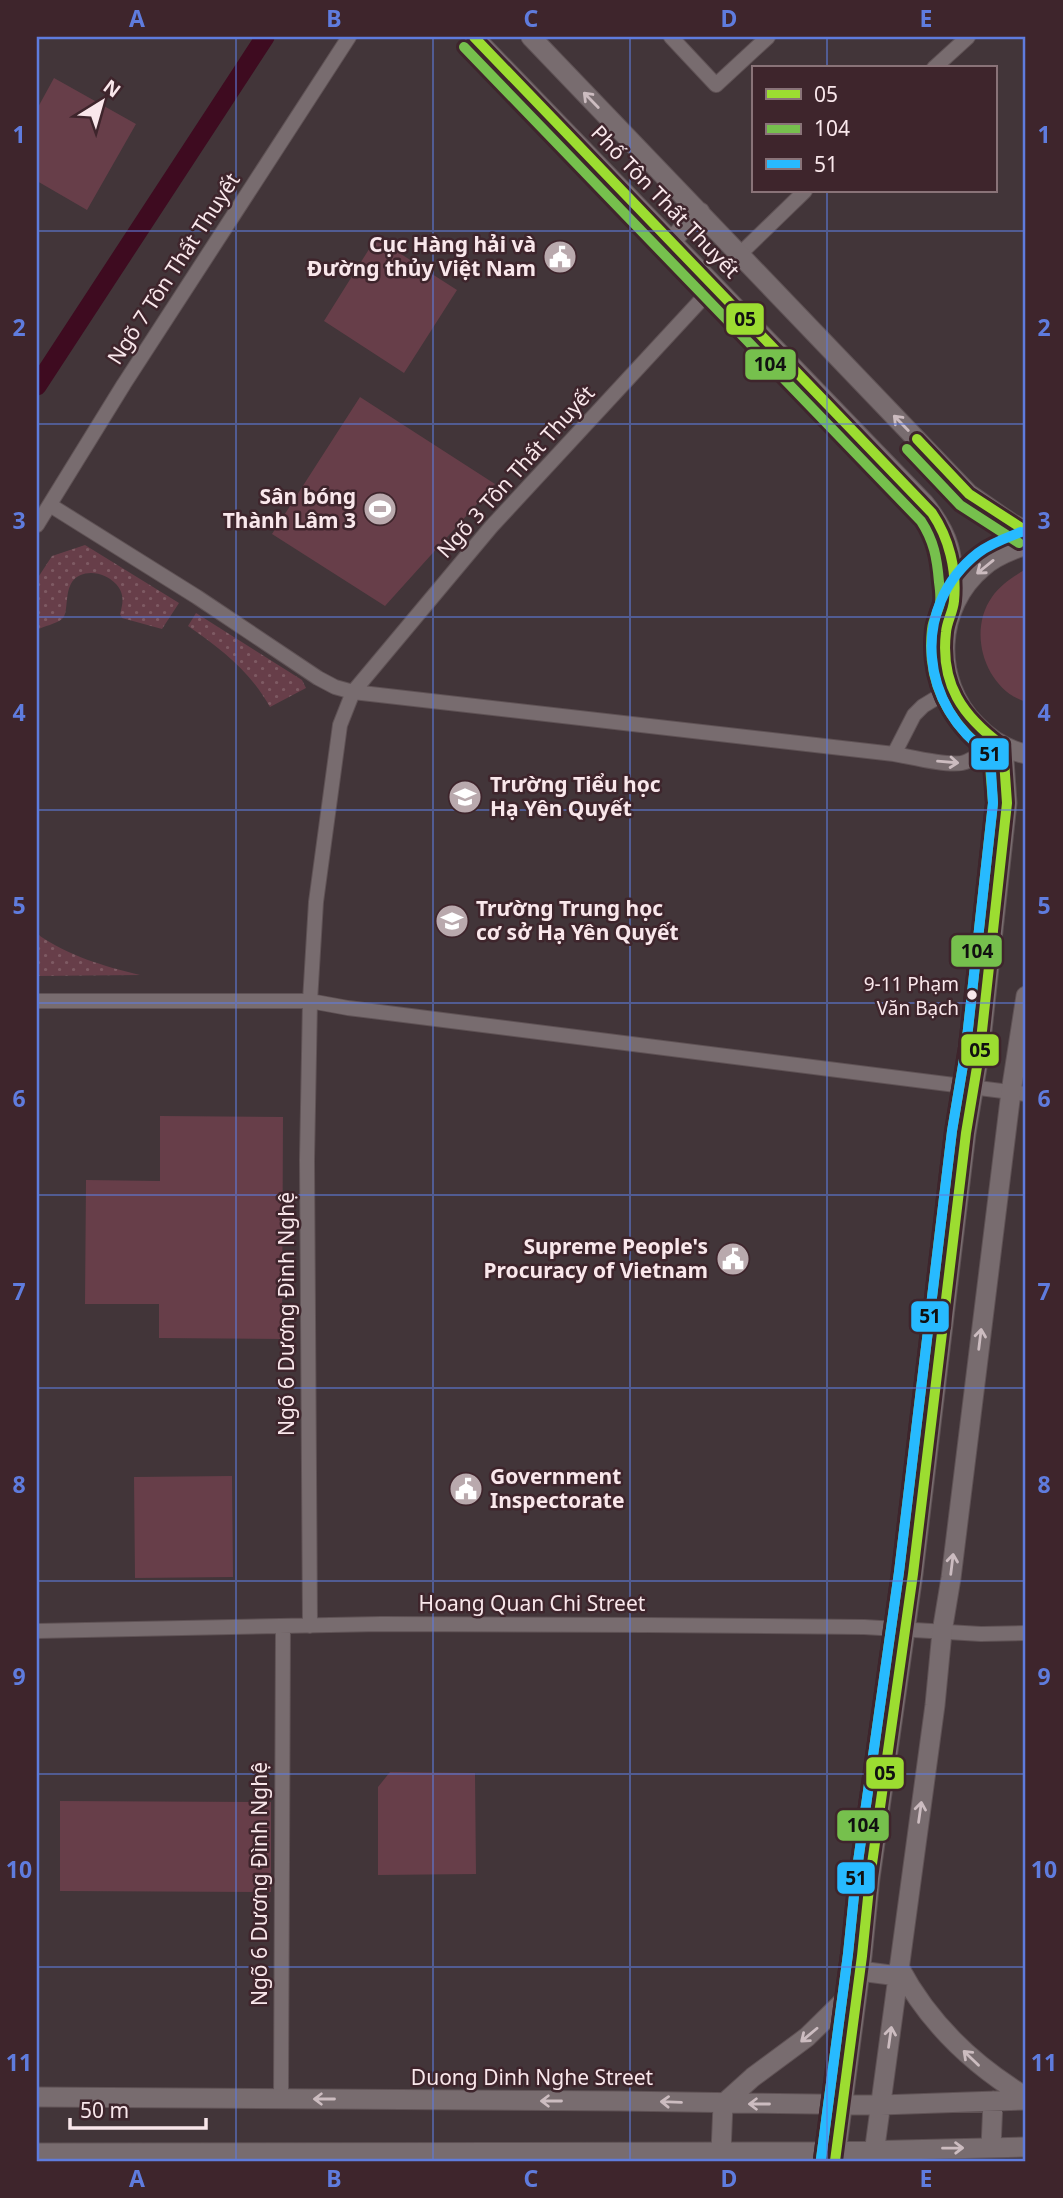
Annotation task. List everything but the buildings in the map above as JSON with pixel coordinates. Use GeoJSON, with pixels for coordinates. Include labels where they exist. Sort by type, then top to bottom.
{"type":"FeatureCollection","features":[{"type":"Feature","properties":{"kind":"main road","name":"Phố Tôn Thất Thuyết"},"geometry":{"type":"LineString","coordinates":[[474,37],[934,516],[948,538],[953,560],[954,603]]}},
{"type":"Feature","properties":{"kind":"main road","name":"Phố Tôn Thất Thuyết"},"geometry":{"type":"LineString","coordinates":[[531,37],[970,494],[1026,531]]}},
{"type":"Feature","properties":{"kind":"main road"},"geometry":{"type":"LineString","coordinates":[[671,241],[700,212]]}},
{"type":"Feature","properties":{"kind":"main road"},"geometry":{"type":"LineString","coordinates":[[1026,545],[1003,553],[984,566],[967,583],[954,603],[944,648],[951,690],[967,716],[1000,744],[1026,754]]}},
{"type":"Feature","properties":{"kind":"main road"},"geometry":{"type":"LineString","coordinates":[[835,2156],[912,1574],[966,1133],[1017,804],[1000,744]]}},
{"type":"Feature","properties":{"kind":"main road"},"geometry":{"type":"LineString","coordinates":[[874,2156],[935,1705],[942,1632],[1019,1093],[1026,996]]}},
{"type":"Feature","properties":{"kind":"main road"},"geometry":{"type":"LineString","coordinates":[[725,2157],[723,2104],[753,2077],[807,2037],[859,1979],[899,1971]]}},
{"type":"Feature","properties":{"kind":"main road"},"geometry":{"type":"LineString","coordinates":[[899,1971],[952,2039],[979,2065],[1026,2099]]}},
{"type":"Feature","properties":{"kind":"main road","name":"Duong Dinh Nghe Street"},"geometry":{"type":"LineString","coordinates":[[37,2097],[881,2105],[1026,2099]]}},
{"type":"Feature","properties":{"kind":"main road"},"geometry":{"type":"LineString","coordinates":[[992,2154],[993,2101]]}},
{"type":"Feature","properties":{"kind":"main road"},"geometry":{"type":"LineString","coordinates":[[37,2153],[725,2157],[992,2154],[1023,2147]]}},
{"type":"Feature","properties":{"kind":"street","name":"Ngõ 7 Tôn Thất Thuyết"},"geometry":{"type":"LineString","coordinates":[[37,526],[124,384],[349,37]]}},
{"type":"Feature","properties":{"kind":"street"},"geometry":{"type":"LineString","coordinates":[[671,37],[716,85],[768,37]]}},
{"type":"Feature","properties":{"kind":"street"},"geometry":{"type":"LineString","coordinates":[[936,66],[968,37]]}},
{"type":"Feature","properties":{"kind":"street"},"geometry":{"type":"LineString","coordinates":[[740,254],[804,192]]}},
{"type":"Feature","properties":{"kind":"street","name":"Ngõ 3 Tôn Thất Thuyết"},"geometry":{"type":"LineString","coordinates":[[310,1001],[316,902],[340,726],[353,692],[491,527],[714,285]]}},
{"type":"Feature","properties":{"kind":"street"},"geometry":{"type":"LineString","coordinates":[[50,505],[197,597],[318,678],[353,692],[894,754],[935,761],[961,763],[1000,744]]}},
{"type":"Feature","properties":{"kind":"street"},"geometry":{"type":"LineString","coordinates":[[894,754],[914,715],[923,706],[951,690]]}},
{"type":"Feature","properties":{"kind":"street"},"geometry":{"type":"LineString","coordinates":[[37,1002],[310,1001],[1019,1093]]}},
{"type":"Feature","properties":{"kind":"street","name":"Ngõ 6 Dương Đình Nghệ"},"geometry":{"type":"LineString","coordinates":[[310,1001],[307,1160],[310,1626]]}},
{"type":"Feature","properties":{"kind":"street","name":"Hoang Quan Chi Street"},"geometry":{"type":"LineString","coordinates":[[37,1631],[310,1626],[648,1625],[1026,1633]]}},
{"type":"Feature","properties":{"kind":"street","name":"Ngõ 6 Dương Đình Nghệ"},"geometry":{"type":"LineString","coordinates":[[281,2099],[283,1627]]}},
{"type":"Feature","properties":{"kind":"shaded area"},"geometry":{"type":"Polygon","coordinates":[[[54,78],[136,124],[87,210],[37,181],[37,109],[54,78]]]}},
{"type":"Feature","properties":{"kind":"shaded area"},"geometry":{"type":"Polygon","coordinates":[[[376,238],[457,290],[404,373],[324,321],[376,238]]]}},
{"type":"Feature","properties":{"kind":"shaded area","name":"Sân bóng Thành Lâm 3"},"geometry":{"type":"Polygon","coordinates":[[[360,397],[495,484],[385,606],[272,534],[360,397]]]}},
{"type":"Feature","properties":{"kind":"shaded area"},"geometry":{"type":"Polygon","coordinates":[[[85,545],[179,603],[162,629],[122,618],[119,588],[108,577],[91,573],[81,575],[70,586],[62,619],[37,630],[37,579],[52,556],[85,545]]]}},
{"type":"Feature","properties":{"kind":"shaded area"},"geometry":{"type":"Polygon","coordinates":[[[1026,569],[1026,702],[1000,685],[991,672],[984,658],[981,626],[992,597],[1003,585],[1026,569]]]}},
{"type":"Feature","properties":{"kind":"shaded area"},"geometry":{"type":"Polygon","coordinates":[[[196,613],[302,680],[306,688],[270,707],[253,682],[234,662],[188,626],[196,613]]]}},
{"type":"Feature","properties":{"kind":"shaded area"},"geometry":{"type":"Polygon","coordinates":[[[37,934],[87,959],[140,975],[37,976],[37,934]]]}},
{"type":"Feature","properties":{"kind":"shaded area"},"geometry":{"type":"Polygon","coordinates":[[[160,1116],[283,1117],[282,1339],[159,1338],[159,1304],[85,1304],[86,1180],[160,1181],[160,1116]]]}},
{"type":"Feature","properties":{"kind":"shaded area"},"geometry":{"type":"Polygon","coordinates":[[[232,1476],[233,1577],[135,1578],[134,1477],[232,1476]]]}},
{"type":"Feature","properties":{"kind":"shaded area"},"geometry":{"type":"Polygon","coordinates":[[[390,1772],[475,1773],[476,1874],[378,1875],[378,1787],[390,1772]]]}},
{"type":"Feature","properties":{"kind":"shaded area"},"geometry":{"type":"Polygon","coordinates":[[[60,1801],[271,1802],[271,1892],[60,1891],[60,1801]]]}},
{"type":"Feature","properties":{"kind":"waterway"},"geometry":{"type":"LineString","coordinates":[[37,386],[265,37]]}},
{"type":"Feature","properties":{"kind":"transit line","name":"05"},"geometry":{"type":"LineString","coordinates":[[474,37],[932,513],[947,544],[953,566],[954,601],[947,628],[945,651],[951,683],[965,710],[1003,746],[1007,803],[980,1049],[966,1133],[913,1574],[870,1878],[835,2161]]}},
{"type":"Feature","properties":{"kind":"transit line","name":"104"},"geometry":{"type":"LineString","coordinates":[[464,47],[921,521],[934,550],[940,590],[931,648],[937,683],[951,715],[989,754],[993,803],[966,1047],[952,1131],[899,1572],[856,1876],[821,2159]]}},
{"type":"Feature","properties":{"kind":"transit line","name":"05"},"geometry":{"type":"LineString","coordinates":[[917,439],[969,494],[1026,531]]}},
{"type":"Feature","properties":{"kind":"transit line","name":"104"},"geometry":{"type":"LineString","coordinates":[[907,449],[960,505],[1019,543]]}},
{"type":"Feature","properties":{"kind":"transit line","name":"51"},"geometry":{"type":"LineString","coordinates":[[821,2159],[856,1876],[899,1572],[952,1131],[966,1047],[993,803],[990,754],[967,734],[949,711],[937,684],[932,656],[933,628],[941,601],[956,575],[983,549],[1021,532]]}},
{"type":"Feature","properties":{"kind":"place","name":"Cục Hàng hải và Đường thủy Việt Nam"},"geometry":{"type":"Point","coordinates":[560,257]}},
{"type":"Feature","properties":{"kind":"place","name":"Sân bóng Thành Lâm 3"},"geometry":{"type":"Point","coordinates":[380,509]}},
{"type":"Feature","properties":{"kind":"place","name":"Trường Tiểu học Hạ Yên Quyết"},"geometry":{"type":"Point","coordinates":[465,797]}},
{"type":"Feature","properties":{"kind":"place","name":"Trường Trung học cơ sở Hạ Yên Quyết"},"geometry":{"type":"Point","coordinates":[452,921]}},
{"type":"Feature","properties":{"kind":"place","name":"9-11 Phạm Văn Bạch"},"geometry":{"type":"Point","coordinates":[972,995]}},
{"type":"Feature","properties":{"kind":"place","name":"Supreme People's Procuracy of Vietnam"},"geometry":{"type":"Point","coordinates":[733,1259]}},
{"type":"Feature","properties":{"kind":"place","name":"Government Inspectorate"},"geometry":{"type":"Point","coordinates":[466,1489]}}]}
